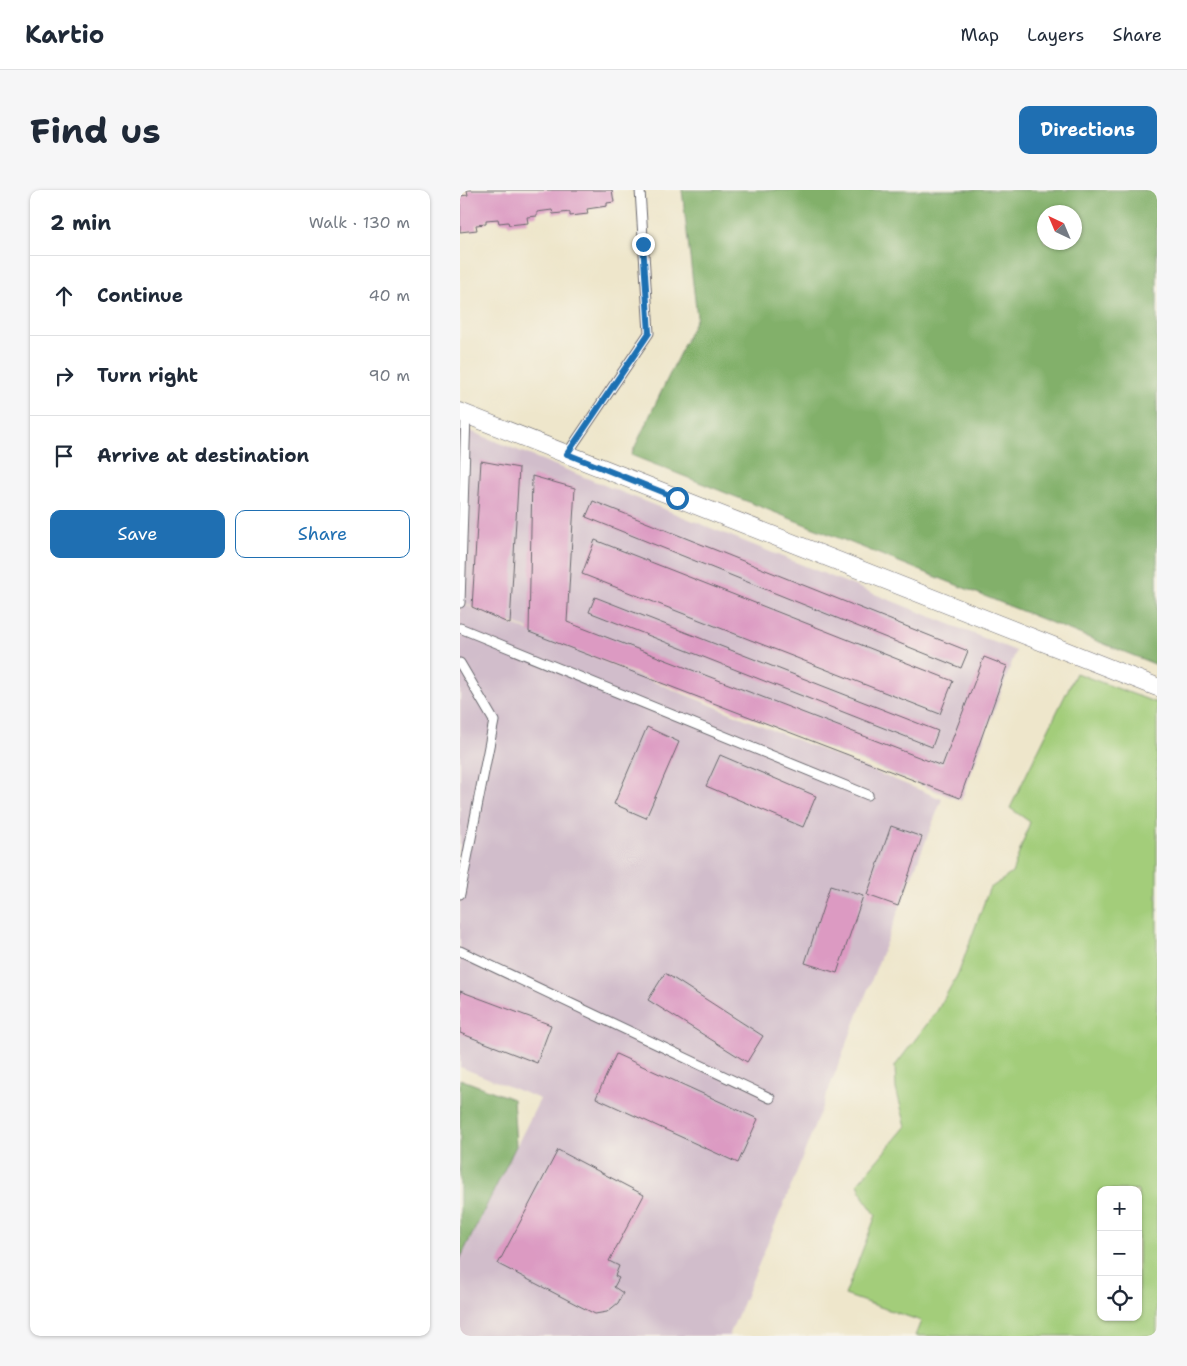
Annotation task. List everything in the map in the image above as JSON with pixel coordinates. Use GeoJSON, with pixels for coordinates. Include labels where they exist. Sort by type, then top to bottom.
{"type":"FeatureCollection","features":[{"type":"Feature","properties":{"kind":"street"},"geometry":{"type":"LineString","coordinates":[[463,413],[1157,687]]}},
{"type":"Feature","properties":{"kind":"lane"},"geometry":{"type":"LineString","coordinates":[[567,454],[649,333],[640,190]]}},
{"type":"Feature","properties":{"kind":"lane"},"geometry":{"type":"LineString","coordinates":[[460,603],[463,413]]}},
{"type":"Feature","properties":{"kind":"lane"},"geometry":{"type":"LineString","coordinates":[[460,628],[868,795]]}},
{"type":"Feature","properties":{"kind":"lane"},"geometry":{"type":"LineString","coordinates":[[460,663],[494,721],[460,894]]}},
{"type":"Feature","properties":{"kind":"lane"},"geometry":{"type":"LineString","coordinates":[[460,951],[770,1098]]}},
{"type":"Feature","properties":{"kind":"shaded area"},"geometry":{"type":"Polygon","coordinates":[[[460,427],[1016,651],[961,801],[460,602],[460,427]]]}},
{"type":"Feature","properties":{"kind":"shaded area"},"geometry":{"type":"Polygon","coordinates":[[[460,603],[942,799],[790,1189],[729,1336],[460,1336],[460,1259],[540,1099],[460,1067],[460,603]]]}},
{"type":"Feature","properties":{"kind":"green space"},"geometry":{"type":"Polygon","coordinates":[[[682,190],[1157,190],[1157,665],[631,455],[697,317],[682,190]]]}},
{"type":"Feature","properties":{"kind":"green space"},"geometry":{"type":"Polygon","coordinates":[[[1076,673],[1157,703],[1157,1336],[915,1336],[921,1321],[845,1295],[876,1215],[863,1197],[858,1183],[906,1126],[896,1089],[895,1066],[937,1011],[959,972],[989,889],[1012,873],[1030,822],[1010,808],[1076,673]]]}},
{"type":"Feature","properties":{"kind":"green space"},"geometry":{"type":"Polygon","coordinates":[[[460,1079],[513,1099],[516,1146],[460,1259],[460,1079]]]}},
{"type":"Feature","properties":{"kind":"building"},"geometry":{"type":"Polygon","coordinates":[[[467,190],[612,190],[614,202],[607,203],[607,206],[587,209],[588,214],[570,216],[570,212],[553,214],[552,210],[537,212],[537,216],[527,217],[528,223],[509,225],[508,222],[499,223],[498,219],[486,220],[486,224],[476,225],[477,230],[460,232],[460,196],[468,195],[467,190]]]}},
{"type":"Feature","properties":{"kind":"building"},"geometry":{"type":"Polygon","coordinates":[[[481,461],[519,468],[510,624],[472,607],[481,461]]]}},
{"type":"Feature","properties":{"kind":"building"},"geometry":{"type":"Polygon","coordinates":[[[532,476],[575,488],[567,622],[942,766],[984,657],[1007,666],[960,798],[529,632],[532,476]]]}},
{"type":"Feature","properties":{"kind":"building"},"geometry":{"type":"Polygon","coordinates":[[[593,501],[968,651],[961,668],[586,517],[593,501]]]}},
{"type":"Feature","properties":{"kind":"building"},"geometry":{"type":"Polygon","coordinates":[[[595,540],[953,681],[940,714],[582,574],[595,540]]]}},
{"type":"Feature","properties":{"kind":"building"},"geometry":{"type":"Polygon","coordinates":[[[595,597],[938,731],[932,747],[589,612],[595,597]]]}},
{"type":"Feature","properties":{"kind":"building"},"geometry":{"type":"Polygon","coordinates":[[[647,727],[679,742],[646,818],[614,804],[647,727]]]}},
{"type":"Feature","properties":{"kind":"building"},"geometry":{"type":"Polygon","coordinates":[[[720,755],[816,796],[803,827],[706,786],[720,755]]]}},
{"type":"Feature","properties":{"kind":"building"},"geometry":{"type":"Polygon","coordinates":[[[891,826],[922,837],[898,906],[867,895],[891,826]]]}},
{"type":"Feature","properties":{"kind":"building"},"geometry":{"type":"Polygon","coordinates":[[[830,886],[863,896],[837,973],[805,963],[830,886]]]}},
{"type":"Feature","properties":{"kind":"building"},"geometry":{"type":"Polygon","coordinates":[[[665,973],[763,1036],[747,1062],[648,1000],[665,973]]]}},
{"type":"Feature","properties":{"kind":"building"},"geometry":{"type":"Polygon","coordinates":[[[460,991],[551,1025],[537,1063],[460,1033],[460,991]]]}},
{"type":"Feature","properties":{"kind":"building"},"geometry":{"type":"Polygon","coordinates":[[[616,1054],[758,1119],[738,1163],[596,1098],[616,1054]]]}},
{"type":"Feature","properties":{"kind":"building"},"geometry":{"type":"Polygon","coordinates":[[[558,1150],[644,1195],[609,1261],[619,1266],[615,1276],[619,1278],[614,1287],[623,1293],[618,1303],[607,1312],[595,1314],[498,1264],[558,1150]]]}},
{"type":"Feature","properties":{"kind":"route"},"geometry":{"type":"LineString","coordinates":[[643,244],[649,333],[567,454],[677,498]]}}]}
